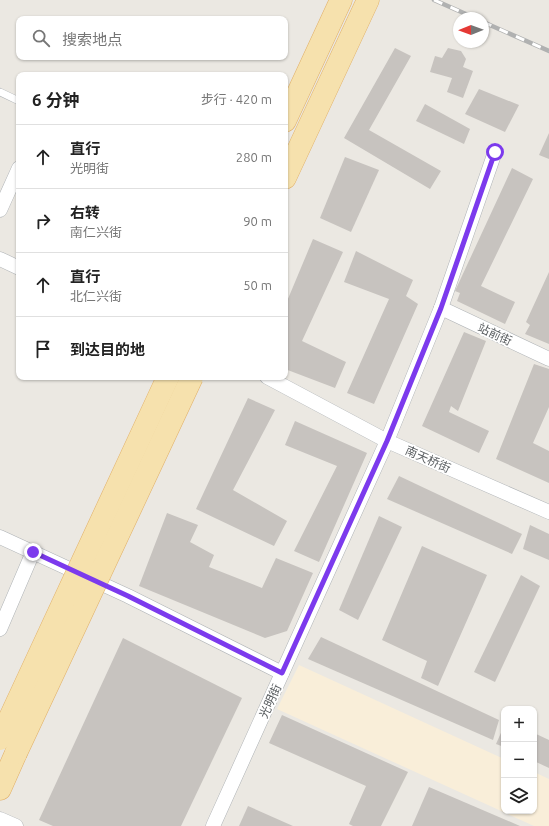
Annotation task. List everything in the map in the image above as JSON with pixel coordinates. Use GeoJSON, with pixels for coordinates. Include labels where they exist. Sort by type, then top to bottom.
{"type":"FeatureCollection","features":[{"type":"Feature","properties":{"kind":"main road"},"geometry":{"type":"LineString","coordinates":[[288,115],[341,0]]}},
{"type":"Feature","properties":{"kind":"main road"},"geometry":{"type":"LineString","coordinates":[[288,172],[368,0]]}},
{"type":"Feature","properties":{"kind":"main road"},"geometry":{"type":"LineString","coordinates":[[0,739],[167,380]]}},
{"type":"Feature","properties":{"kind":"main road"},"geometry":{"type":"LineString","coordinates":[[0,788],[191,380]]}},
{"type":"Feature","properties":{"kind":"street","name":"光明街"},"geometry":{"type":"LineString","coordinates":[[213,826],[387,441],[441,308],[495,152]]}},
{"type":"Feature","properties":{"kind":"street"},"geometry":{"type":"LineString","coordinates":[[0,210],[16,175]]}},
{"type":"Feature","properties":{"kind":"street"},"geometry":{"type":"LineString","coordinates":[[0,259],[16,267]]}},
{"type":"Feature","properties":{"kind":"street","name":"站前街"},"geometry":{"type":"LineString","coordinates":[[441,308],[549,359]]}},
{"type":"Feature","properties":{"kind":"street","name":"南天桥街"},"geometry":{"type":"LineString","coordinates":[[273,380],[387,441],[549,512]]}},
{"type":"Feature","properties":{"kind":"street"},"geometry":{"type":"LineString","coordinates":[[0,537],[128,596],[282,673]]}},
{"type":"Feature","properties":{"kind":"street"},"geometry":{"type":"LineString","coordinates":[[0,628],[33,552]]}},
{"type":"Feature","properties":{"kind":"street"},"geometry":{"type":"LineString","coordinates":[[0,819],[16,826]]}},
{"type":"Feature","properties":{"kind":"lane"},"geometry":{"type":"LineString","coordinates":[[0,92],[16,100]]}},
{"type":"Feature","properties":{"kind":"shaded area"},"geometry":{"type":"Polygon","coordinates":[[[299,665],[501,758],[501,811],[277,709],[299,665]]]}},
{"type":"Feature","properties":{"kind":"shaded area"},"geometry":{"type":"Polygon","coordinates":[[[537,773],[549,779],[549,826],[534,826],[508,814],[537,814],[537,773]]]}},
{"type":"Feature","properties":{"kind":"building"},"geometry":{"type":"Polygon","coordinates":[[[395,48],[411,56],[369,130],[441,171],[430,189],[344,138],[395,48]]]}},
{"type":"Feature","properties":{"kind":"building"},"geometry":{"type":"Polygon","coordinates":[[[448,48],[461,51],[466,59],[463,67],[473,71],[463,98],[447,92],[452,78],[430,72],[435,56],[442,58],[448,48]]]}},
{"type":"Feature","properties":{"kind":"building"},"geometry":{"type":"Polygon","coordinates":[[[479,89],[519,105],[505,132],[465,114],[479,89]]]}},
{"type":"Feature","properties":{"kind":"building"},"geometry":{"type":"Polygon","coordinates":[[[425,104],[470,129],[464,144],[416,121],[425,104]]]}},
{"type":"Feature","properties":{"kind":"building"},"geometry":{"type":"Polygon","coordinates":[[[549,133],[549,159],[539,155],[549,133]]]}},
{"type":"Feature","properties":{"kind":"building"},"geometry":{"type":"Polygon","coordinates":[[[345,157],[379,170],[351,232],[320,218],[345,157]]]}},
{"type":"Feature","properties":{"kind":"building"},"geometry":{"type":"Polygon","coordinates":[[[512,168],[533,179],[481,286],[515,302],[505,324],[457,301],[460,293],[455,291],[512,168]]]}},
{"type":"Feature","properties":{"kind":"building"},"geometry":{"type":"Polygon","coordinates":[[[313,239],[343,252],[302,341],[346,362],[335,388],[288,370],[288,299],[313,239]]]}},
{"type":"Feature","properties":{"kind":"building"},"geometry":{"type":"Polygon","coordinates":[[[356,251],[413,280],[406,296],[418,304],[374,404],[347,393],[389,299],[344,282],[356,251]]]}},
{"type":"Feature","properties":{"kind":"building"},"geometry":{"type":"Polygon","coordinates":[[[549,272],[549,344],[525,334],[530,325],[526,322],[549,272]]]}},
{"type":"Feature","properties":{"kind":"building"},"geometry":{"type":"Polygon","coordinates":[[[464,332],[486,341],[458,411],[451,406],[449,412],[489,431],[479,453],[422,426],[464,332]]]}},
{"type":"Feature","properties":{"kind":"building"},"geometry":{"type":"Polygon","coordinates":[[[534,364],[549,369],[549,407],[533,443],[549,451],[549,483],[496,459],[534,364]]]}},
{"type":"Feature","properties":{"kind":"building"},"geometry":{"type":"Polygon","coordinates":[[[248,398],[275,410],[233,490],[287,521],[274,546],[196,509],[248,398]]]}},
{"type":"Feature","properties":{"kind":"building"},"geometry":{"type":"Polygon","coordinates":[[[295,421],[367,453],[319,562],[294,551],[337,466],[285,445],[295,421]]]}},
{"type":"Feature","properties":{"kind":"building"},"geometry":{"type":"Polygon","coordinates":[[[399,476],[522,534],[512,554],[387,499],[399,476]]]}},
{"type":"Feature","properties":{"kind":"building"},"geometry":{"type":"Polygon","coordinates":[[[167,513],[198,525],[190,542],[214,555],[209,567],[262,588],[276,558],[313,573],[287,631],[265,638],[139,586],[167,513]]]}},
{"type":"Feature","properties":{"kind":"building"},"geometry":{"type":"Polygon","coordinates":[[[379,516],[402,527],[358,620],[339,610],[379,516]]]}},
{"type":"Feature","properties":{"kind":"building"},"geometry":{"type":"Polygon","coordinates":[[[530,525],[549,534],[549,560],[523,549],[530,525]]]}},
{"type":"Feature","properties":{"kind":"building"},"geometry":{"type":"Polygon","coordinates":[[[422,546],[487,575],[438,686],[421,678],[427,661],[382,640],[422,546]]]}},
{"type":"Feature","properties":{"kind":"building"},"geometry":{"type":"Polygon","coordinates":[[[521,575],[540,586],[495,682],[474,672],[521,575]]]}},
{"type":"Feature","properties":{"kind":"building"},"geometry":{"type":"Polygon","coordinates":[[[321,637],[499,720],[493,740],[308,659],[321,637]]]}},
{"type":"Feature","properties":{"kind":"building"},"geometry":{"type":"Polygon","coordinates":[[[123,638],[242,698],[181,826],[53,826],[39,820],[123,638]]]}},
{"type":"Feature","properties":{"kind":"building"},"geometry":{"type":"Polygon","coordinates":[[[282,715],[408,772],[381,826],[353,826],[349,824],[366,786],[269,743],[282,715]]]}},
{"type":"Feature","properties":{"kind":"building"},"geometry":{"type":"Polygon","coordinates":[[[501,733],[501,746],[496,744],[501,733]]]}},
{"type":"Feature","properties":{"kind":"building"},"geometry":{"type":"Polygon","coordinates":[[[537,734],[549,740],[549,768],[537,762],[537,734]]]}},
{"type":"Feature","properties":{"kind":"building"},"geometry":{"type":"Polygon","coordinates":[[[429,787],[520,826],[412,826],[429,787]]]}},
{"type":"Feature","properties":{"kind":"building"},"geometry":{"type":"Polygon","coordinates":[[[248,806],[293,826],[239,826],[248,806]]]}},
{"type":"Feature","properties":{"kind":"railway"},"geometry":{"type":"LineString","coordinates":[[434,0],[461,12]]}},
{"type":"Feature","properties":{"kind":"railway"},"geometry":{"type":"LineString","coordinates":[[489,25],[549,51]]}},
{"type":"Feature","properties":{"kind":"route"},"geometry":{"type":"LineString","coordinates":[[33,552],[128,596],[282,673],[387,441],[441,308],[495,152]]}}]}
